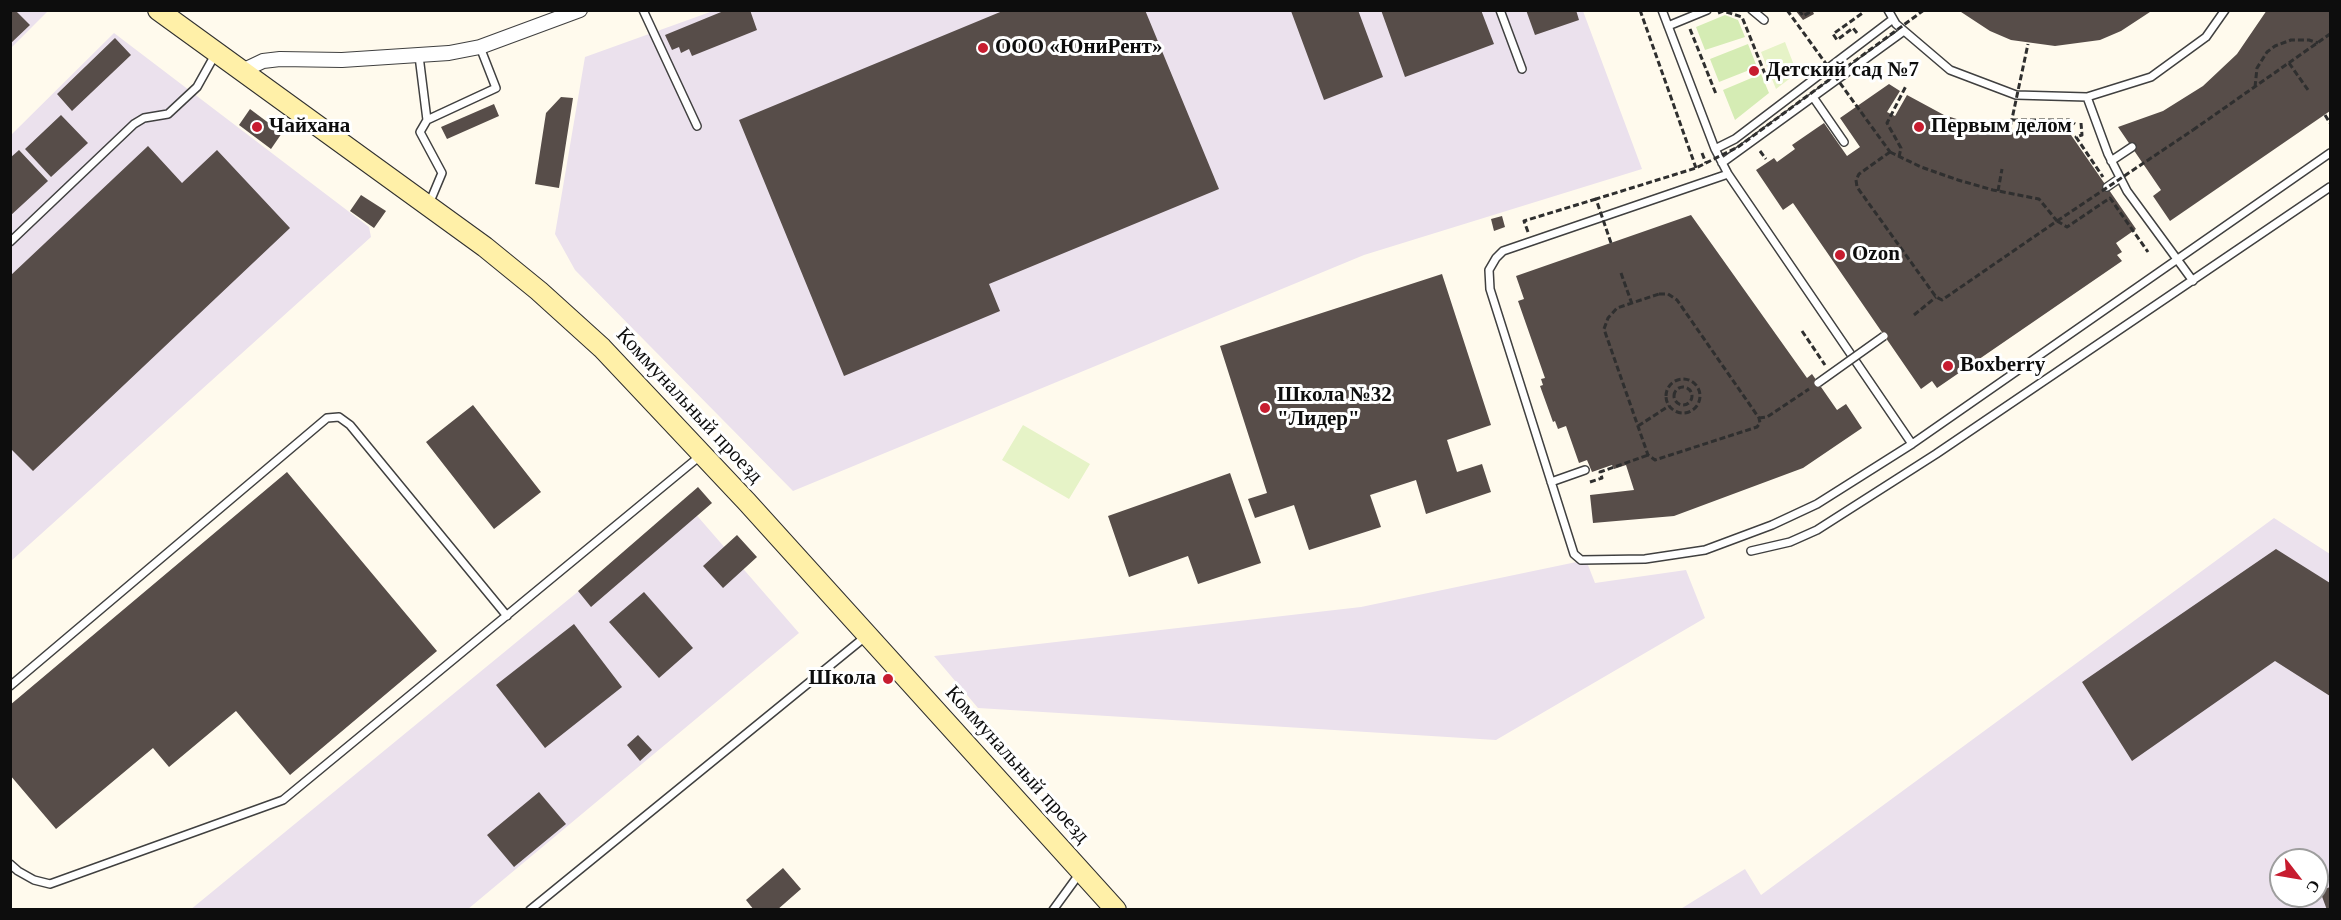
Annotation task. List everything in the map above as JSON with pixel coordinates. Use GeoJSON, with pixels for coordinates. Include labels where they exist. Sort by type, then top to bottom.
{"type":"FeatureCollection","features":[{"type":"Feature","properties":{"kind":"street","name":"Коммунальный проезд"},"geometry":{"type":"LineString","coordinates":[[158,10],[485,247],[579,326],[703,454],[1116,909]]}},
{"type":"Feature","properties":{"kind":"street"},"geometry":{"type":"LineString","coordinates":[[242,71],[263,61],[279,59],[342,60],[419,57],[480,47],[580,10]]}},
{"type":"Feature","properties":{"kind":"lane"},"geometry":{"type":"LineString","coordinates":[[644,10],[698,126]]}},
{"type":"Feature","properties":{"kind":"lane"},"geometry":{"type":"LineString","coordinates":[[1500,10],[1522,69]]}},
{"type":"Feature","properties":{"kind":"lane"},"geometry":{"type":"LineString","coordinates":[[1662,10],[1715,149],[1728,174],[1912,444]]}},
{"type":"Feature","properties":{"kind":"lane"},"geometry":{"type":"LineString","coordinates":[[1752,10],[1764,20]]}},
{"type":"Feature","properties":{"kind":"lane"},"geometry":{"type":"LineString","coordinates":[[1888,10],[1904,31],[1950,70],[2016,95],[2086,97],[2151,76],[2206,37],[2225,10]]}},
{"type":"Feature","properties":{"kind":"lane"},"geometry":{"type":"LineString","coordinates":[[1668,26],[1710,13]]}},
{"type":"Feature","properties":{"kind":"lane"},"geometry":{"type":"LineString","coordinates":[[1715,149],[1736,139],[1893,19]]}},
{"type":"Feature","properties":{"kind":"lane"},"geometry":{"type":"LineString","coordinates":[[1722,163],[1904,31]]}},
{"type":"Feature","properties":{"kind":"lane"},"geometry":{"type":"LineString","coordinates":[[428,206],[442,173],[420,132],[427,120],[496,88],[480,47]]}},
{"type":"Feature","properties":{"kind":"lane"},"geometry":{"type":"LineString","coordinates":[[10,242],[134,124],[144,118],[168,114],[197,87],[216,53]]}},
{"type":"Feature","properties":{"kind":"lane"},"geometry":{"type":"LineString","coordinates":[[419,57],[427,120]]}},
{"type":"Feature","properties":{"kind":"lane"},"geometry":{"type":"LineString","coordinates":[[1813,97],[1844,142]]}},
{"type":"Feature","properties":{"kind":"lane"},"geometry":{"type":"LineString","coordinates":[[2086,97],[2111,161],[2127,191],[2193,281]]}},
{"type":"Feature","properties":{"kind":"lane"},"geometry":{"type":"LineString","coordinates":[[2111,161],[2132,147]]}},
{"type":"Feature","properties":{"kind":"lane"},"geometry":{"type":"LineString","coordinates":[[1728,174],[1503,251],[1489,270],[1488,281],[1551,482],[1574,554],[1581,560],[1645,559],[1705,550],[1772,525],[1817,504],[1912,444],[2331,153]]}},
{"type":"Feature","properties":{"kind":"lane"},"geometry":{"type":"LineString","coordinates":[[2108,187],[2121,178]]}},
{"type":"Feature","properties":{"kind":"lane"},"geometry":{"type":"LineString","coordinates":[[1751,551],[1790,542],[1817,530],[1936,454],[2331,187]]}},
{"type":"Feature","properties":{"kind":"lane"},"geometry":{"type":"LineString","coordinates":[[1818,382],[1884,336]]}},
{"type":"Feature","properties":{"kind":"lane"},"geometry":{"type":"LineString","coordinates":[[10,686],[327,418],[339,417],[350,425],[507,615]]}},
{"type":"Feature","properties":{"kind":"lane"},"geometry":{"type":"LineString","coordinates":[[10,864],[34,880],[50,884],[283,800],[703,454]]}},
{"type":"Feature","properties":{"kind":"lane"},"geometry":{"type":"LineString","coordinates":[[1551,482],[1585,470]]}},
{"type":"Feature","properties":{"kind":"lane"},"geometry":{"type":"LineString","coordinates":[[530,909],[866,636]]}},
{"type":"Feature","properties":{"kind":"lane"},"geometry":{"type":"LineString","coordinates":[[1053,909],[1081,871]]}},
{"type":"Feature","properties":{"kind":"path"},"geometry":{"type":"LineString","coordinates":[[1640,10],[1696,168]]}},
{"type":"Feature","properties":{"kind":"path"},"geometry":{"type":"LineString","coordinates":[[1787,10],[1890,152],[1921,168],[1958,180],[1997,191],[2039,199],[2057,221],[2067,227],[2110,198],[2148,252]]}},
{"type":"Feature","properties":{"kind":"path"},"geometry":{"type":"LineString","coordinates":[[1799,10],[1803,16],[1814,10]]}},
{"type":"Feature","properties":{"kind":"path"},"geometry":{"type":"LineString","coordinates":[[1531,242],[1524,220],[1696,168],[1738,147],[1924,10]]}},
{"type":"Feature","properties":{"kind":"path"},"geometry":{"type":"LineString","coordinates":[[1710,13],[1723,11],[1742,17],[1765,74]]}},
{"type":"Feature","properties":{"kind":"path"},"geometry":{"type":"LineString","coordinates":[[1837,40],[1833,34],[1863,12]]}},
{"type":"Feature","properties":{"kind":"path"},"geometry":{"type":"LineString","coordinates":[[1686,19],[1716,94]]}},
{"type":"Feature","properties":{"kind":"path"},"geometry":{"type":"LineString","coordinates":[[1890,152],[1859,174],[1856,180],[1857,187],[1936,297],[1942,300],[2331,34]]}},
{"type":"Feature","properties":{"kind":"path"},"geometry":{"type":"LineString","coordinates":[[2255,87],[2257,68],[2267,52],[2275,46],[2291,40],[2308,40],[2318,43]]}},
{"type":"Feature","properties":{"kind":"path"},"geometry":{"type":"LineString","coordinates":[[2009,133],[2028,44]]}},
{"type":"Feature","properties":{"kind":"path"},"geometry":{"type":"LineString","coordinates":[[2289,63],[2308,90]]}},
{"type":"Feature","properties":{"kind":"path"},"geometry":{"type":"LineString","coordinates":[[1899,157],[1902,151],[1887,123],[1906,86]]}},
{"type":"Feature","properties":{"kind":"path"},"geometry":{"type":"LineString","coordinates":[[2325,115],[2331,123]]}},
{"type":"Feature","properties":{"kind":"path"},"geometry":{"type":"LineString","coordinates":[[2012,120],[2069,120],[2074,124]]}},
{"type":"Feature","properties":{"kind":"path"},"geometry":{"type":"LineString","coordinates":[[2081,123],[2082,135],[2076,137],[2108,187]]}},
{"type":"Feature","properties":{"kind":"path"},"geometry":{"type":"LineString","coordinates":[[1761,153],[1766,159]]}},
{"type":"Feature","properties":{"kind":"path"},"geometry":{"type":"LineString","coordinates":[[1997,191],[2002,169]]}},
{"type":"Feature","properties":{"kind":"path"},"geometry":{"type":"LineString","coordinates":[[1596,199],[1611,243]]}},
{"type":"Feature","properties":{"kind":"path"},"geometry":{"type":"LineString","coordinates":[[1621,273],[1632,304]]}},
{"type":"Feature","properties":{"kind":"path"},"geometry":{"type":"LineString","coordinates":[[1659,294],[1668,294],[1677,300],[1759,418],[1760,423],[1757,427],[1655,460],[1648,455],[1604,329],[1608,318],[1617,309],[1659,294]]}},
{"type":"Feature","properties":{"kind":"path"},"geometry":{"type":"LineString","coordinates":[[1914,315],[1936,297]]}},
{"type":"Feature","properties":{"kind":"path"},"geometry":{"type":"LineString","coordinates":[[1802,331],[1831,373]]}},
{"type":"Feature","properties":{"kind":"path"},"geometry":{"type":"LineString","coordinates":[[1679,380],[1681,387]]}},
{"type":"Feature","properties":{"kind":"path"},"geometry":{"type":"LineString","coordinates":[[1686,380],[1697,387],[1699,399],[1692,410],[1680,413],[1669,406],[1666,393],[1673,383],[1686,380]]}},
{"type":"Feature","properties":{"kind":"path"},"geometry":{"type":"LineString","coordinates":[[1759,418],[1767,417],[1818,382]]}},
{"type":"Feature","properties":{"kind":"path"},"geometry":{"type":"LineString","coordinates":[[1681,387],[1690,390],[1697,387]]}},
{"type":"Feature","properties":{"kind":"path"},"geometry":{"type":"LineString","coordinates":[[1681,387],[1674,393],[1673,398],[1679,405],[1689,403],[1690,390]]}},
{"type":"Feature","properties":{"kind":"path"},"geometry":{"type":"LineString","coordinates":[[1638,426],[1669,406]]}},
{"type":"Feature","properties":{"kind":"path"},"geometry":{"type":"LineString","coordinates":[[1600,472],[1648,455]]}},
{"type":"Feature","properties":{"kind":"shaded area"},"geometry":{"type":"Polygon","coordinates":[[[11,11],[48,11],[11,48],[11,11]]]}},
{"type":"Feature","properties":{"kind":"shaded area"},"geometry":{"type":"Polygon","coordinates":[[[713,11],[1583,11],[1642,169],[1364,255],[793,491],[575,270],[555,234],[585,57],[713,11]]]}},
{"type":"Feature","properties":{"kind":"shaded area"},"geometry":{"type":"Polygon","coordinates":[[[114,33],[369,227],[371,237],[11,561],[11,135],[114,33]]]}},
{"type":"Feature","properties":{"kind":"shaded area"},"geometry":{"type":"Polygon","coordinates":[[[686,503],[799,633],[468,909],[190,910],[686,503]]]}},
{"type":"Feature","properties":{"kind":"shaded area"},"geometry":{"type":"Polygon","coordinates":[[[2274,518],[2330,554],[2330,909],[1679,910],[1745,869],[1761,895],[2274,518]]]}},
{"type":"Feature","properties":{"kind":"shaded area"},"geometry":{"type":"Polygon","coordinates":[[[1586,560],[1595,583],[1686,570],[1705,618],[1496,740],[978,708],[934,656],[1361,607],[1586,560]]]}},
{"type":"Feature","properties":{"kind":"green space"},"geometry":{"type":"Polygon","coordinates":[[[1725,15],[1738,20],[1745,37],[1705,50],[1696,27],[1725,15]]]}},
{"type":"Feature","properties":{"kind":"green space"},"geometry":{"type":"Polygon","coordinates":[[[1785,42],[1797,73],[1776,89],[1761,52],[1785,42]]]}},
{"type":"Feature","properties":{"kind":"green space"},"geometry":{"type":"Polygon","coordinates":[[[1748,44],[1757,67],[1719,82],[1710,59],[1748,44]]]}},
{"type":"Feature","properties":{"kind":"green space"},"geometry":{"type":"Polygon","coordinates":[[[1761,74],[1769,93],[1735,120],[1723,90],[1761,74]]]}},
{"type":"Feature","properties":{"kind":"green space"},"geometry":{"type":"Polygon","coordinates":[[[1023,425],[1090,464],[1069,499],[1002,460],[1023,425]]]}},
{"type":"Feature","properties":{"kind":"building"},"geometry":{"type":"Polygon","coordinates":[[[10,10],[15,10],[30,25],[10,44],[10,10]]]}},
{"type":"Feature","properties":{"kind":"building"},"geometry":{"type":"Polygon","coordinates":[[[726,10],[750,10],[757,30],[692,56],[689,49],[681,53],[679,47],[672,50],[665,35],[726,10]]]}},
{"type":"Feature","properties":{"kind":"building"},"geometry":{"type":"Polygon","coordinates":[[[1005,10],[1145,10],[1219,189],[989,284],[1000,311],[844,376],[739,120],[1005,10]]]}},
{"type":"Feature","properties":{"kind":"building"},"geometry":{"type":"Polygon","coordinates":[[[1358,10],[1383,77],[1324,100],[1291,11],[1358,10]]]}},
{"type":"Feature","properties":{"kind":"building"},"geometry":{"type":"Polygon","coordinates":[[[1381,10],[1481,10],[1494,44],[1405,77],[1381,10]]]}},
{"type":"Feature","properties":{"kind":"building"},"geometry":{"type":"Polygon","coordinates":[[[1526,10],[1576,10],[1579,20],[1535,35],[1526,10]]]}},
{"type":"Feature","properties":{"kind":"building"},"geometry":{"type":"Polygon","coordinates":[[[1795,10],[1812,10],[1814,14],[1803,20],[1795,10]]]}},
{"type":"Feature","properties":{"kind":"building"},"geometry":{"type":"Polygon","coordinates":[[[1958,10],[2153,10],[2121,31],[2100,40],[2055,46],[2011,40],[1990,31],[1958,10]]]}},
{"type":"Feature","properties":{"kind":"building"},"geometry":{"type":"Polygon","coordinates":[[[2267,10],[2330,10],[2330,111],[2170,221],[2153,196],[2161,190],[2118,127],[2163,111],[2203,86],[2237,54],[2267,10]]]}},
{"type":"Feature","properties":{"kind":"building"},"geometry":{"type":"Polygon","coordinates":[[[115,38],[131,55],[72,111],[57,94],[115,38]]]}},
{"type":"Feature","properties":{"kind":"building"},"geometry":{"type":"Polygon","coordinates":[[[1889,84],[1900,91],[1887,112],[1895,116],[1907,95],[1944,115],[1985,128],[2033,135],[2071,135],[2136,229],[2116,243],[2122,252],[2117,255],[2122,261],[1937,388],[1932,381],[1921,389],[1793,203],[1783,210],[1756,170],[1774,158],[1777,162],[1795,149],[1792,145],[1824,123],[1847,156],[1860,147],[1840,118],[1889,84]]]}},
{"type":"Feature","properties":{"kind":"building"},"geometry":{"type":"Polygon","coordinates":[[[561,97],[573,98],[559,188],[535,184],[546,113],[561,97]]]}},
{"type":"Feature","properties":{"kind":"building"},"geometry":{"type":"Polygon","coordinates":[[[494,104],[499,116],[447,139],[441,127],[494,104]]]}},
{"type":"Feature","properties":{"kind":"building"},"geometry":{"type":"Polygon","coordinates":[[[250,109],[282,133],[271,149],[239,125],[250,109]]]}},
{"type":"Feature","properties":{"kind":"building"},"geometry":{"type":"Polygon","coordinates":[[[61,115],[88,143],[51,177],[25,149],[61,115]]]}},
{"type":"Feature","properties":{"kind":"building"},"geometry":{"type":"Polygon","coordinates":[[[148,146],[182,183],[217,150],[290,228],[33,471],[10,448],[10,276],[148,146]]]}},
{"type":"Feature","properties":{"kind":"building"},"geometry":{"type":"Polygon","coordinates":[[[19,150],[48,181],[10,216],[10,158],[19,150]]]}},
{"type":"Feature","properties":{"kind":"building"},"geometry":{"type":"Polygon","coordinates":[[[361,195],[386,211],[374,228],[350,211],[361,195]]]}},
{"type":"Feature","properties":{"kind":"building"},"geometry":{"type":"Polygon","coordinates":[[[1691,215],[1807,378],[1812,374],[1837,410],[1846,404],[1862,428],[1803,468],[1674,516],[1593,523],[1590,495],[1634,490],[1626,465],[1614,469],[1612,465],[1592,472],[1587,460],[1579,463],[1566,426],[1558,429],[1555,421],[1553,422],[1540,386],[1543,385],[1541,379],[1545,378],[1518,301],[1524,299],[1516,276],[1691,215]]]}},
{"type":"Feature","properties":{"kind":"building"},"geometry":{"type":"Polygon","coordinates":[[[1502,216],[1505,227],[1494,231],[1491,219],[1502,216]]]}},
{"type":"Feature","properties":{"kind":"building"},"geometry":{"type":"Polygon","coordinates":[[[1442,274],[1491,425],[1447,440],[1457,472],[1482,464],[1491,492],[1426,514],[1416,480],[1370,495],[1381,527],[1309,550],[1294,505],[1255,518],[1248,499],[1267,493],[1220,346],[1442,274]]]}},
{"type":"Feature","properties":{"kind":"building"},"geometry":{"type":"Polygon","coordinates":[[[473,405],[541,492],[494,529],[426,442],[473,405]]]}},
{"type":"Feature","properties":{"kind":"building"},"geometry":{"type":"Polygon","coordinates":[[[287,472],[437,651],[290,775],[236,711],[169,767],[153,748],[56,829],[10,775],[10,705],[287,472]]]}},
{"type":"Feature","properties":{"kind":"building"},"geometry":{"type":"Polygon","coordinates":[[[1230,473],[1261,563],[1198,584],[1188,556],[1129,577],[1108,516],[1230,473]]]}},
{"type":"Feature","properties":{"kind":"building"},"geometry":{"type":"Polygon","coordinates":[[[698,487],[712,503],[591,607],[578,591],[698,487]]]}},
{"type":"Feature","properties":{"kind":"building"},"geometry":{"type":"Polygon","coordinates":[[[737,535],[757,557],[723,588],[703,566],[737,535]]]}},
{"type":"Feature","properties":{"kind":"building"},"geometry":{"type":"Polygon","coordinates":[[[2276,549],[2330,583],[2330,696],[2275,661],[2132,761],[2082,682],[2276,549]]]}},
{"type":"Feature","properties":{"kind":"building"},"geometry":{"type":"Polygon","coordinates":[[[644,592],[693,648],[659,678],[609,622],[644,592]]]}},
{"type":"Feature","properties":{"kind":"building"},"geometry":{"type":"Polygon","coordinates":[[[574,624],[622,687],[545,748],[496,685],[574,624]]]}},
{"type":"Feature","properties":{"kind":"building"},"geometry":{"type":"Polygon","coordinates":[[[638,735],[652,750],[640,761],[627,745],[638,735]]]}},
{"type":"Feature","properties":{"kind":"building"},"geometry":{"type":"Polygon","coordinates":[[[539,792],[566,824],[514,867],[487,835],[539,792]]]}},
{"type":"Feature","properties":{"kind":"building"},"geometry":{"type":"Polygon","coordinates":[[[783,868],[801,889],[777,910],[754,910],[746,900],[783,868]]]}},
{"type":"Feature","properties":{"kind":"building"},"geometry":{"type":"Polygon","coordinates":[[[2329,887],[2330,910],[2327,910],[2326,908],[2329,908],[2329,887]]]}},
{"type":"Feature","properties":{"kind":"place","name":"ООО «ЮниРент»"},"geometry":{"type":"Point","coordinates":[983,48]}},
{"type":"Feature","properties":{"kind":"place","name":"Детский сад №7"},"geometry":{"type":"Point","coordinates":[1754,71]}},
{"type":"Feature","properties":{"kind":"place","name":"Чайхана"},"geometry":{"type":"Point","coordinates":[257,127]}},
{"type":"Feature","properties":{"kind":"place","name":"Первым делом"},"geometry":{"type":"Point","coordinates":[1919,127]}},
{"type":"Feature","properties":{"kind":"place","name":"Ozon"},"geometry":{"type":"Point","coordinates":[1840,255]}},
{"type":"Feature","properties":{"kind":"place","name":"Boxberry"},"geometry":{"type":"Point","coordinates":[1948,366]}},
{"type":"Feature","properties":{"kind":"place","name":"Школа №32 \"Лидер\""},"geometry":{"type":"Point","coordinates":[1265,408]}},
{"type":"Feature","properties":{"kind":"place","name":"Школа"},"geometry":{"type":"Point","coordinates":[888,679]}}]}
